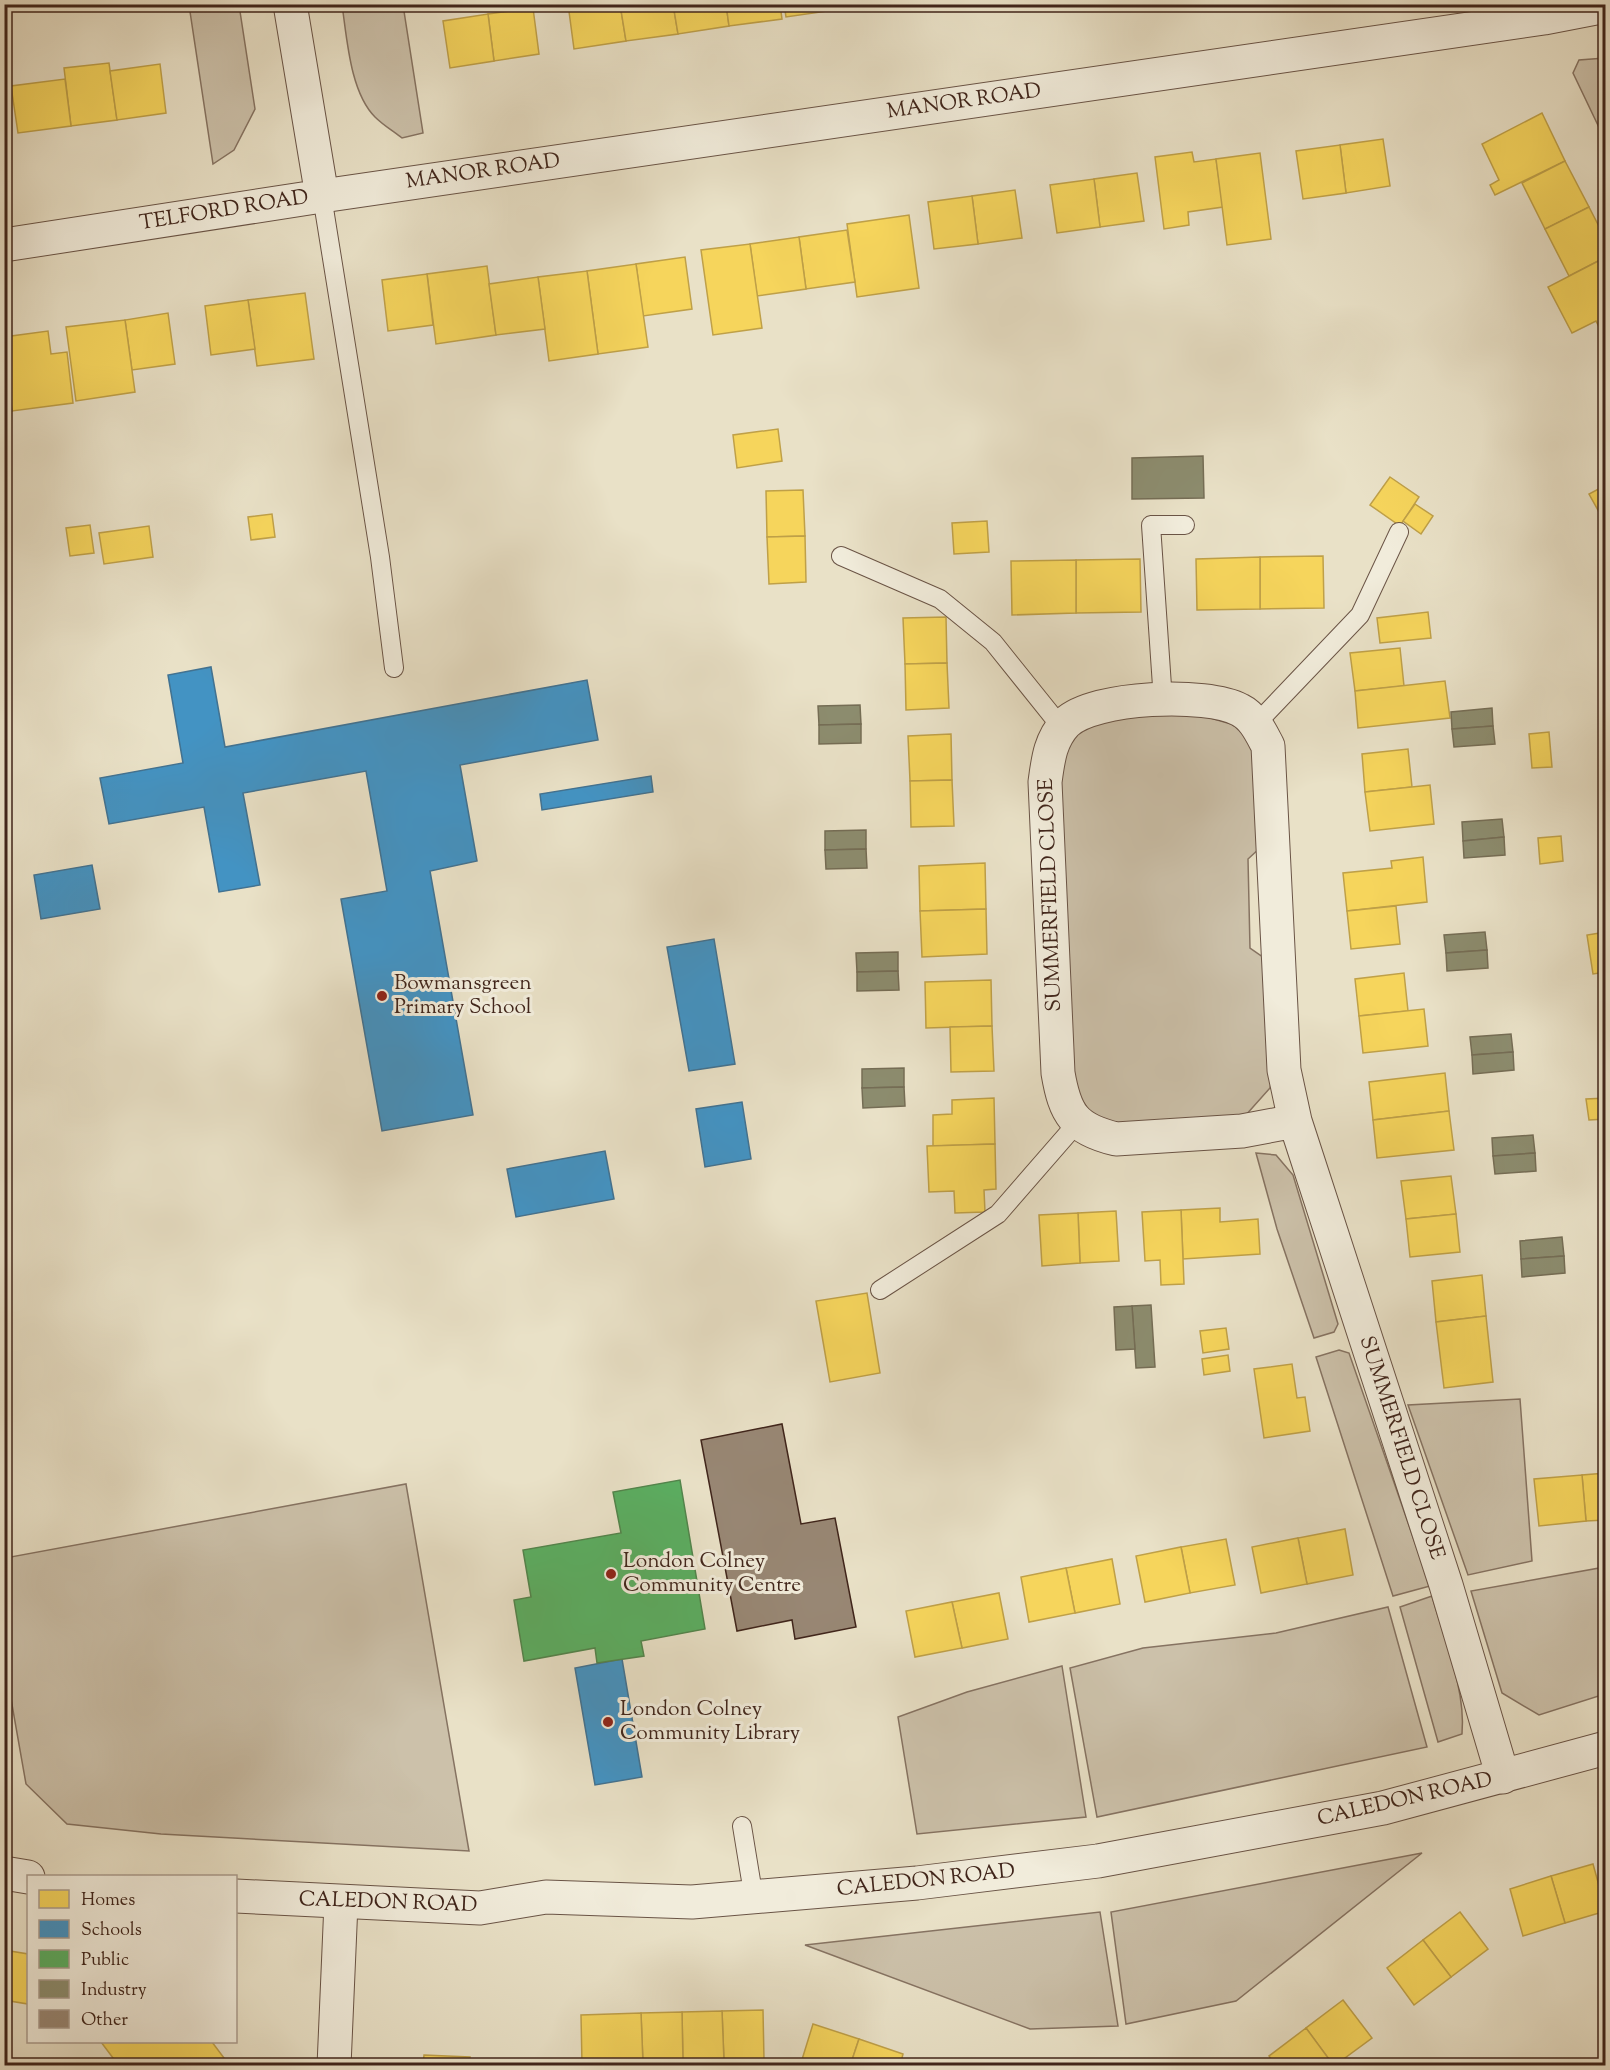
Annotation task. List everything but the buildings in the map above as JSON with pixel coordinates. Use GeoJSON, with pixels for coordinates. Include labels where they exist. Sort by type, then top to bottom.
{"type":"FeatureCollection","features":[{"type":"Feature","properties":{"kind":"street","name":"TELFORD ROAD"},"geometry":{"type":"LineString","coordinates":[[4,245],[322,196],[290,4]]}},
{"type":"Feature","properties":{"kind":"street","name":"MANOR ROAD"},"geometry":{"type":"LineString","coordinates":[[322,196],[1532,20],[1605,6]]}},
{"type":"Feature","properties":{"kind":"street","name":"SUMMERFIELD CLOSE"},"geometry":{"type":"LineString","coordinates":[[1078,1122],[1069,1114],[1062,1096],[1058,1073],[1045,782],[1049,752],[1056,735],[1062,728],[1084,711],[1108,703],[1194,699],[1222,702],[1242,711],[1256,724],[1268,746],[1271,766],[1284,1070],[1296,1121],[1446,1586],[1503,1777]]}},
{"type":"Feature","properties":{"kind":"street"},"geometry":{"type":"LineString","coordinates":[[1078,1122],[1097,1134],[1116,1139],[1242,1131],[1296,1121]]}},
{"type":"Feature","properties":{"kind":"street","name":"CALEDON ROAD"},"geometry":{"type":"LineString","coordinates":[[237,1896],[341,1903],[480,1908],[546,1897],[692,1902],[754,1899],[917,1883],[1098,1861],[1383,1808],[1605,1748]]}},
{"type":"Feature","properties":{"kind":"street"},"geometry":{"type":"LineString","coordinates":[[4,1873],[27,1877]]}},
{"type":"Feature","properties":{"kind":"street"},"geometry":{"type":"LineString","coordinates":[[334,2066],[341,1903]]}},
{"type":"Feature","properties":{"kind":"lane"},"geometry":{"type":"LineString","coordinates":[[322,196],[380,557],[394,668]]}},
{"type":"Feature","properties":{"kind":"lane"},"geometry":{"type":"LineString","coordinates":[[1163,700],[1151,525],[1185,525]]}},
{"type":"Feature","properties":{"kind":"lane"},"geometry":{"type":"LineString","coordinates":[[1256,724],[1360,615],[1399,532]]}},
{"type":"Feature","properties":{"kind":"lane"},"geometry":{"type":"LineString","coordinates":[[841,556],[940,599],[993,642],[1062,728]]}},
{"type":"Feature","properties":{"kind":"lane"},"geometry":{"type":"LineString","coordinates":[[880,1290],[950,1248],[998,1214],[1078,1122]]}},
{"type":"Feature","properties":{"kind":"lane"},"geometry":{"type":"LineString","coordinates":[[742,1826],[754,1899]]}},
{"type":"Feature","properties":{"kind":"shaded area"},"geometry":{"type":"Polygon","coordinates":[[[189,5],[239,5],[255,109],[234,150],[213,164],[189,5]]]}},
{"type":"Feature","properties":{"kind":"shaded area"},"geometry":{"type":"Polygon","coordinates":[[[342,5],[403,5],[423,133],[402,138],[378,120],[367,106],[360,94],[351,64],[342,5]]]}},
{"type":"Feature","properties":{"kind":"shaded area"},"geometry":{"type":"Polygon","coordinates":[[[1606,58],[1605,140],[1573,73],[1579,60],[1606,58]]]}},
{"type":"Feature","properties":{"kind":"shaded area"},"geometry":{"type":"Polygon","coordinates":[[[1190,712],[1231,724],[1243,731],[1255,748],[1261,847],[1248,859],[1250,948],[1267,960],[1273,1075],[1270,1088],[1245,1116],[1115,1126],[1090,1112],[1073,1087],[1058,789],[1061,759],[1066,743],[1074,733],[1088,726],[1123,717],[1190,712]]]}},
{"type":"Feature","properties":{"kind":"shaded area"},"geometry":{"type":"Polygon","coordinates":[[[1256,1153],[1276,1155],[1293,1175],[1338,1324],[1334,1332],[1314,1338],[1277,1229],[1256,1153]]]}},
{"type":"Feature","properties":{"kind":"shaded area"},"geometry":{"type":"Polygon","coordinates":[[[1339,1350],[1349,1353],[1430,1586],[1393,1596],[1316,1357],[1339,1350]]]}},
{"type":"Feature","properties":{"kind":"shaded area"},"geometry":{"type":"Polygon","coordinates":[[[1520,1399],[1532,1561],[1468,1575],[1408,1405],[1520,1399]]]}},
{"type":"Feature","properties":{"kind":"shaded area"},"geometry":{"type":"Polygon","coordinates":[[[406,1484],[469,1851],[161,1834],[67,1824],[26,1784],[5,1665],[5,1558],[406,1484]]]}},
{"type":"Feature","properties":{"kind":"shaded area"},"geometry":{"type":"Polygon","coordinates":[[[1605,1567],[1605,1694],[1539,1715],[1502,1693],[1471,1591],[1605,1567]]]}},
{"type":"Feature","properties":{"kind":"shaded area"},"geometry":{"type":"Polygon","coordinates":[[[1432,1596],[1453,1664],[1461,1700],[1462,1717],[1462,1734],[1438,1742],[1400,1607],[1432,1596]]]}},
{"type":"Feature","properties":{"kind":"shaded area"},"geometry":{"type":"Polygon","coordinates":[[[1388,1607],[1427,1747],[1097,1817],[1070,1668],[1143,1648],[1276,1633],[1388,1607]]]}},
{"type":"Feature","properties":{"kind":"shaded area"},"geometry":{"type":"Polygon","coordinates":[[[1062,1666],[1086,1817],[917,1834],[898,1717],[967,1692],[1062,1666]]]}},
{"type":"Feature","properties":{"kind":"shaded area"},"geometry":{"type":"Polygon","coordinates":[[[1422,1853],[1236,2001],[1126,2024],[1111,1912],[1422,1853]]]}},
{"type":"Feature","properties":{"kind":"shaded area"},"geometry":{"type":"Polygon","coordinates":[[[1100,1912],[1118,2026],[1030,2029],[805,1945],[1100,1912]]]}},
{"type":"Feature","properties":{"kind":"place","name":"Bowmansgreen Primary School"},"geometry":{"type":"Point","coordinates":[382,996]}},
{"type":"Feature","properties":{"kind":"place","name":"London Colney Community Centre"},"geometry":{"type":"Point","coordinates":[611,1574]}},
{"type":"Feature","properties":{"kind":"place","name":"London Colney Community Library"},"geometry":{"type":"Point","coordinates":[608,1722]}}]}
